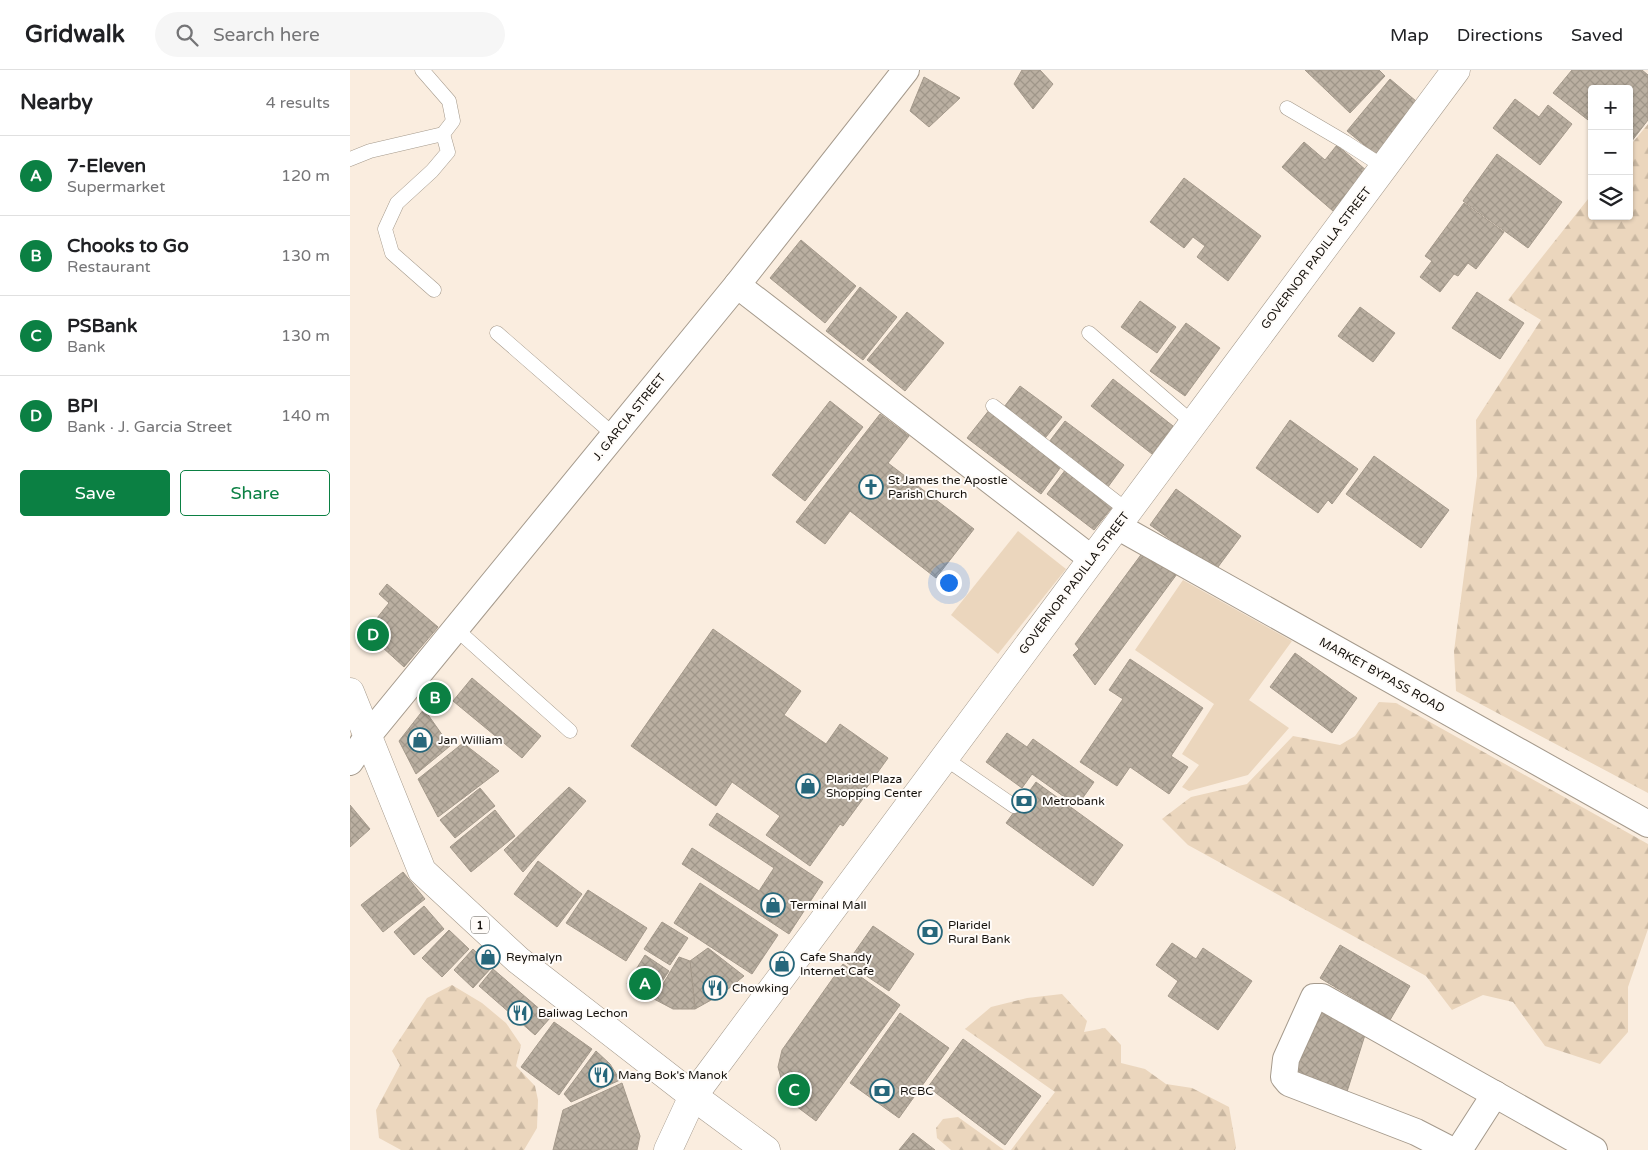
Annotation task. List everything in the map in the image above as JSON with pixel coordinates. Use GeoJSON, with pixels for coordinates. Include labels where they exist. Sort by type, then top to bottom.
{"type":"FeatureCollection","features":[{"type":"Feature","properties":{"kind":"main road","name":"GOVERNOR PADILLA STREET"},"geometry":{"type":"LineString","coordinates":[[668,1150],[693,1096],[1456,70]]}},
{"type":"Feature","properties":{"kind":"main road","name":"1"},"geometry":{"type":"LineString","coordinates":[[350,692],[360,735],[422,872],[518,960],[693,1096],[766,1150]]}},
{"type":"Feature","properties":{"kind":"street","name":"J. GARCIA STREET"},"geometry":{"type":"LineString","coordinates":[[350,762],[360,735],[456,629],[737,285],[906,70]]}},
{"type":"Feature","properties":{"kind":"street"},"geometry":{"type":"LineString","coordinates":[[737,285],[1092,559]]}},
{"type":"Feature","properties":{"kind":"street","name":"MARKET BYPASS ROAD"},"geometry":{"type":"LineString","coordinates":[[1122,518],[1648,824]]}},
{"type":"Feature","properties":{"kind":"street"},"geometry":{"type":"LineString","coordinates":[[1451,1150],[1416,1132],[1288,1083],[1284,1077],[1286,1059],[1314,997],[1322,997],[1594,1150]]}},
{"type":"Feature","properties":{"kind":"street"},"geometry":{"type":"LineString","coordinates":[[1459,1150],[1495,1094]]}},
{"type":"Feature","properties":{"kind":"lane"},"geometry":{"type":"LineString","coordinates":[[350,159],[370,151],[443,134],[453,121],[449,100],[422,70]]}},
{"type":"Feature","properties":{"kind":"lane"},"geometry":{"type":"LineString","coordinates":[[1287,108],[1384,167]]}},
{"type":"Feature","properties":{"kind":"lane"},"geometry":{"type":"LineString","coordinates":[[434,290],[392,253],[385,228],[397,203],[432,171],[448,152],[443,134]]}},
{"type":"Feature","properties":{"kind":"lane"},"geometry":{"type":"LineString","coordinates":[[1089,332],[1194,424]]}},
{"type":"Feature","properties":{"kind":"lane"},"geometry":{"type":"LineString","coordinates":[[497,333],[614,436]]}},
{"type":"Feature","properties":{"kind":"lane"},"geometry":{"type":"LineString","coordinates":[[993,406],[1122,518]]}},
{"type":"Feature","properties":{"kind":"lane"},"geometry":{"type":"LineString","coordinates":[[456,629],[570,731]]}},
{"type":"Feature","properties":{"kind":"lane"},"geometry":{"type":"LineString","coordinates":[[943,758],[1014,806]]}},
{"type":"Feature","properties":{"kind":"green space"},"geometry":{"type":"Polygon","coordinates":[[[1648,124],[1648,793],[1456,691],[1454,651],[1477,476],[1476,420],[1541,320],[1508,300],[1588,199],[1588,220],[1633,220],[1633,142],[1648,124]]]}},
{"type":"Feature","properties":{"kind":"green space"},"geometry":{"type":"Polygon","coordinates":[[[1018,531],[1066,569],[998,654],[951,615],[1018,531]]]}},
{"type":"Feature","properties":{"kind":"green space"},"geometry":{"type":"Polygon","coordinates":[[[1183,580],[1292,641],[1249,700],[1289,728],[1248,775],[1189,791],[1182,787],[1199,765],[1182,754],[1214,704],[1135,650],[1183,580]]]}},
{"type":"Feature","properties":{"kind":"green space"},"geometry":{"type":"Polygon","coordinates":[[[1379,702],[1396,703],[1648,844],[1648,929],[1628,987],[1628,1032],[1600,1064],[1545,1046],[1513,1002],[1483,995],[1452,1010],[1426,976],[1188,845],[1162,819],[1191,797],[1247,784],[1293,736],[1340,745],[1355,736],[1379,702]]]}},
{"type":"Feature","properties":{"kind":"green space"},"geometry":{"type":"Polygon","coordinates":[[[452,985],[482,1003],[506,1023],[521,1045],[516,1066],[535,1086],[538,1100],[537,1128],[524,1150],[401,1150],[379,1138],[376,1110],[400,1065],[392,1051],[427,998],[452,985]]]}},
{"type":"Feature","properties":{"kind":"green space"},"geometry":{"type":"Polygon","coordinates":[[[1062,994],[1087,1021],[1084,1032],[1105,1028],[1121,1045],[1121,1063],[1145,1069],[1166,1084],[1192,1088],[1229,1107],[1235,1150],[1011,1150],[1055,1092],[965,1029],[991,1007],[1027,998],[1062,994]]]}},
{"type":"Feature","properties":{"kind":"green space"},"geometry":{"type":"Polygon","coordinates":[[[958,1117],[1004,1150],[951,1150],[937,1138],[936,1128],[943,1119],[958,1117]]]}},
{"type":"Feature","properties":{"kind":"building"},"geometry":{"type":"Polygon","coordinates":[[[1022,70],[1040,70],[1053,84],[1033,109],[1014,84],[1022,70]]]}},
{"type":"Feature","properties":{"kind":"building"},"geometry":{"type":"Polygon","coordinates":[[[1305,70],[1379,70],[1385,76],[1350,113],[1305,70]]]}},
{"type":"Feature","properties":{"kind":"building"},"geometry":{"type":"Polygon","coordinates":[[[1572,70],[1642,70],[1648,75],[1648,120],[1633,139],[1633,85],[1588,85],[1588,120],[1553,93],[1572,70]]]}},
{"type":"Feature","properties":{"kind":"building"},"geometry":{"type":"Polygon","coordinates":[[[924,77],[960,98],[929,127],[910,111],[924,77]]]}},
{"type":"Feature","properties":{"kind":"building"},"geometry":{"type":"Polygon","coordinates":[[[1390,79],[1423,107],[1380,158],[1347,131],[1390,79]]]}},
{"type":"Feature","properties":{"kind":"building"},"geometry":{"type":"Polygon","coordinates":[[[1515,99],[1539,117],[1548,105],[1572,124],[1540,165],[1493,128],[1515,99]]]}},
{"type":"Feature","properties":{"kind":"building"},"geometry":{"type":"Polygon","coordinates":[[[1304,142],[1325,160],[1337,145],[1367,171],[1333,211],[1282,167],[1304,142]]]}},
{"type":"Feature","properties":{"kind":"building"},"geometry":{"type":"Polygon","coordinates":[[[1497,154],[1562,202],[1528,248],[1463,201],[1497,154]]]}},
{"type":"Feature","properties":{"kind":"building"},"geometry":{"type":"Polygon","coordinates":[[[1184,178],[1261,236],[1228,281],[1197,257],[1205,246],[1193,237],[1184,248],[1150,222],[1184,178]]]}},
{"type":"Feature","properties":{"kind":"building"},"geometry":{"type":"Polygon","coordinates":[[[1464,203],[1504,232],[1476,269],[1468,263],[1458,276],[1454,274],[1440,292],[1420,277],[1432,261],[1425,256],[1464,203]]]}},
{"type":"Feature","properties":{"kind":"building"},"geometry":{"type":"Polygon","coordinates":[[[801,240],[856,286],[825,323],[770,278],[801,240]]]}},
{"type":"Feature","properties":{"kind":"building"},"geometry":{"type":"Polygon","coordinates":[[[860,287],[897,317],[863,360],[826,331],[860,287]]]}},
{"type":"Feature","properties":{"kind":"building"},"geometry":{"type":"Polygon","coordinates":[[[1477,292],[1524,323],[1500,359],[1452,328],[1477,292]]]}},
{"type":"Feature","properties":{"kind":"building"},"geometry":{"type":"Polygon","coordinates":[[[1140,301],[1176,327],[1157,353],[1121,327],[1140,301]]]}},
{"type":"Feature","properties":{"kind":"building"},"geometry":{"type":"Polygon","coordinates":[[[1360,307],[1395,333],[1373,362],[1338,336],[1360,307]]]}},
{"type":"Feature","properties":{"kind":"building"},"geometry":{"type":"Polygon","coordinates":[[[907,312],[944,343],[905,391],[867,360],[907,312]]]}},
{"type":"Feature","properties":{"kind":"building"},"geometry":{"type":"Polygon","coordinates":[[[1186,323],[1220,348],[1185,396],[1150,371],[1186,323]]]}},
{"type":"Feature","properties":{"kind":"building"},"geometry":{"type":"Polygon","coordinates":[[[1113,379],[1173,426],[1152,454],[1091,406],[1113,379]]]}},
{"type":"Feature","properties":{"kind":"building"},"geometry":{"type":"Polygon","coordinates":[[[1020,386],[1062,417],[1042,442],[1001,411],[1020,386]]]}},
{"type":"Feature","properties":{"kind":"building"},"geometry":{"type":"Polygon","coordinates":[[[830,401],[863,427],[805,501],[772,475],[830,401]]]}},
{"type":"Feature","properties":{"kind":"building"},"geometry":{"type":"Polygon","coordinates":[[[990,409],[1063,464],[1041,494],[967,438],[990,409]]]}},
{"type":"Feature","properties":{"kind":"building","name":"St James the Apostle Parish Church"},"geometry":{"type":"Polygon","coordinates":[[[880,414],[909,436],[888,463],[974,529],[936,578],[850,511],[825,544],[796,522],[880,414]]]}},
{"type":"Feature","properties":{"kind":"building"},"geometry":{"type":"Polygon","coordinates":[[[1290,420],[1358,469],[1332,504],[1328,500],[1318,513],[1256,468],[1290,420]]]}},
{"type":"Feature","properties":{"kind":"building"},"geometry":{"type":"Polygon","coordinates":[[[1065,421],[1124,465],[1105,491],[1046,446],[1065,421]]]}},
{"type":"Feature","properties":{"kind":"building"},"geometry":{"type":"Polygon","coordinates":[[[1374,456],[1449,510],[1421,548],[1346,494],[1374,456]]]}},
{"type":"Feature","properties":{"kind":"building"},"geometry":{"type":"Polygon","coordinates":[[[1066,469],[1114,505],[1094,530],[1047,494],[1066,469]]]}},
{"type":"Feature","properties":{"kind":"building"},"geometry":{"type":"Polygon","coordinates":[[[1176,489],[1241,536],[1215,571],[1150,525],[1176,489]]]}},
{"type":"Feature","properties":{"kind":"building"},"geometry":{"type":"Polygon","coordinates":[[[1143,552],[1177,574],[1095,685],[1073,655],[1079,649],[1075,644],[1143,552]]]}},
{"type":"Feature","properties":{"kind":"building"},"geometry":{"type":"Polygon","coordinates":[[[387,584],[438,627],[404,667],[382,647],[377,618],[389,603],[379,594],[387,584]]]}},
{"type":"Feature","properties":{"kind":"building"},"geometry":{"type":"Polygon","coordinates":[[[713,629],[801,691],[784,715],[826,744],[840,724],[888,758],[865,790],[868,792],[843,826],[840,824],[810,866],[766,835],[780,816],[732,782],[716,806],[631,746],[713,629]]]}},
{"type":"Feature","properties":{"kind":"building"},"geometry":{"type":"Polygon","coordinates":[[[1295,653],[1357,698],[1332,733],[1270,687],[1295,653]]]}},
{"type":"Feature","properties":{"kind":"building"},"geometry":{"type":"Polygon","coordinates":[[[1130,659],[1203,708],[1171,756],[1188,767],[1169,794],[1130,767],[1117,786],[1080,762],[1123,699],[1109,690],[1130,659]]]}},
{"type":"Feature","properties":{"kind":"building"},"geometry":{"type":"Polygon","coordinates":[[[472,678],[541,736],[522,758],[453,701],[472,678]]]}},
{"type":"Feature","properties":{"kind":"building"},"geometry":{"type":"Polygon","coordinates":[[[424,709],[450,746],[416,774],[399,741],[424,709]]]}},
{"type":"Feature","properties":{"kind":"building"},"geometry":{"type":"Polygon","coordinates":[[[1007,733],[1027,747],[1033,739],[1094,782],[1077,806],[1032,774],[1022,788],[986,762],[1007,733]]]}},
{"type":"Feature","properties":{"kind":"building"},"geometry":{"type":"Polygon","coordinates":[[[463,743],[499,771],[438,817],[418,779],[463,743]]]}},
{"type":"Feature","properties":{"kind":"building"},"geometry":{"type":"Polygon","coordinates":[[[1036,782],[1123,845],[1093,886],[1006,823],[1036,782]]]}},
{"type":"Feature","properties":{"kind":"building"},"geometry":{"type":"Polygon","coordinates":[[[569,787],[586,801],[523,872],[504,850],[569,787]]]}},
{"type":"Feature","properties":{"kind":"building"},"geometry":{"type":"Polygon","coordinates":[[[480,788],[495,806],[455,838],[440,820],[480,788]]]}},
{"type":"Feature","properties":{"kind":"building"},"geometry":{"type":"Polygon","coordinates":[[[350,805],[370,829],[350,847],[350,805]]]}},
{"type":"Feature","properties":{"kind":"building"},"geometry":{"type":"Polygon","coordinates":[[[495,810],[515,836],[471,872],[450,847],[495,810]]]}},
{"type":"Feature","properties":{"kind":"building"},"geometry":{"type":"Polygon","coordinates":[[[717,813],[823,882],[789,934],[682,864],[692,848],[759,891],[774,868],[709,825],[717,813]]]}},
{"type":"Feature","properties":{"kind":"building"},"geometry":{"type":"Polygon","coordinates":[[[538,861],[582,894],[557,927],[514,894],[538,861]]]}},
{"type":"Feature","properties":{"kind":"building"},"geometry":{"type":"Polygon","coordinates":[[[403,872],[425,899],[383,932],[361,905],[403,872]]]}},
{"type":"Feature","properties":{"kind":"building"},"geometry":{"type":"Polygon","coordinates":[[[700,883],[778,935],[752,974],[674,923],[700,883]]]}},
{"type":"Feature","properties":{"kind":"building"},"geometry":{"type":"Polygon","coordinates":[[[588,890],[647,928],[626,961],[566,923],[588,890]]]}},
{"type":"Feature","properties":{"kind":"building"},"geometry":{"type":"Polygon","coordinates":[[[424,906],[444,929],[414,955],[394,932],[424,906]]]}},
{"type":"Feature","properties":{"kind":"building"},"geometry":{"type":"Polygon","coordinates":[[[662,922],[688,938],[670,965],[644,949],[662,922]]]}},
{"type":"Feature","properties":{"kind":"building"},"geometry":{"type":"Polygon","coordinates":[[[873,926],[914,954],[889,991],[847,963],[873,926]]]}},
{"type":"Feature","properties":{"kind":"building"},"geometry":{"type":"Polygon","coordinates":[[[449,930],[469,949],[442,977],[422,958],[449,930]]]}},
{"type":"Feature","properties":{"kind":"building"},"geometry":{"type":"Polygon","coordinates":[[[1172,943],[1196,959],[1203,948],[1252,981],[1218,1030],[1168,996],[1178,981],[1156,965],[1172,943]]]}},
{"type":"Feature","properties":{"kind":"building"},"geometry":{"type":"Polygon","coordinates":[[[1340,945],[1410,986],[1390,1020],[1320,978],[1340,945]]]}},
{"type":"Feature","properties":{"kind":"building"},"geometry":{"type":"Polygon","coordinates":[[[708,948],[744,976],[722,994],[695,1009],[690,961],[708,948]]]}},
{"type":"Feature","properties":{"kind":"building"},"geometry":{"type":"Polygon","coordinates":[[[473,949],[492,967],[473,988],[454,970],[473,949]]]}},
{"type":"Feature","properties":{"kind":"building"},"geometry":{"type":"Polygon","coordinates":[[[645,955],[669,971],[650,999],[627,984],[645,955]]]}},
{"type":"Feature","properties":{"kind":"building"},"geometry":{"type":"Polygon","coordinates":[[[679,957],[690,961],[695,1009],[673,1009],[654,999],[679,957]]]}},
{"type":"Feature","properties":{"kind":"building"},"geometry":{"type":"Polygon","coordinates":[[[843,964],[900,1005],[816,1121],[796,1106],[784,1089],[778,1067],[782,1050],[843,964]]]}},
{"type":"Feature","properties":{"kind":"building"},"geometry":{"type":"Polygon","coordinates":[[[493,969],[550,1018],[535,1035],[479,986],[493,969]]]}},
{"type":"Feature","properties":{"kind":"building"},"geometry":{"type":"Polygon","coordinates":[[[1318,1009],[1365,1035],[1345,1098],[1292,1080],[1318,1009]]]}},
{"type":"Feature","properties":{"kind":"building"},"geometry":{"type":"Polygon","coordinates":[[[900,1013],[949,1048],[899,1118],[850,1083],[900,1013]]]}},
{"type":"Feature","properties":{"kind":"building"},"geometry":{"type":"Polygon","coordinates":[[[554,1022],[592,1049],[559,1095],[521,1067],[554,1022]]]}},
{"type":"Feature","properties":{"kind":"building"},"geometry":{"type":"Polygon","coordinates":[[[963,1039],[1041,1096],[1005,1145],[928,1087],[963,1039]]]}},
{"type":"Feature","properties":{"kind":"building"},"geometry":{"type":"Polygon","coordinates":[[[596,1051],[610,1064],[620,1080],[571,1102],[564,1094],[596,1051]]]}},
{"type":"Feature","properties":{"kind":"building"},"geometry":{"type":"Polygon","coordinates":[[[622,1083],[640,1136],[637,1150],[553,1150],[563,1110],[622,1083]]]}},
{"type":"Feature","properties":{"kind":"building"},"geometry":{"type":"Polygon","coordinates":[[[913,1133],[935,1150],[899,1150],[913,1133]]]}},
{"type":"Feature","properties":{"kind":"place","name":"St James the Apostle Parish Church"},"geometry":{"type":"Point","coordinates":[871,487]}},
{"type":"Feature","properties":{"kind":"place","name":"BPI"},"geometry":{"type":"Point","coordinates":[373,635]}},
{"type":"Feature","properties":{"kind":"place","name":"Chooks to Go"},"geometry":{"type":"Point","coordinates":[435,698]}},
{"type":"Feature","properties":{"kind":"place","name":"Jan William"},"geometry":{"type":"Point","coordinates":[420,740]}},
{"type":"Feature","properties":{"kind":"place","name":"Plaridel Plaza Shopping Center"},"geometry":{"type":"Point","coordinates":[808,786]}},
{"type":"Feature","properties":{"kind":"place","name":"Metrobank"},"geometry":{"type":"Point","coordinates":[1024,801]}},
{"type":"Feature","properties":{"kind":"place","name":"Terminal Mall"},"geometry":{"type":"Point","coordinates":[773,905]}},
{"type":"Feature","properties":{"kind":"place","name":"Plaridel Rural Bank"},"geometry":{"type":"Point","coordinates":[930,932]}},
{"type":"Feature","properties":{"kind":"place","name":"Reymalyn"},"geometry":{"type":"Point","coordinates":[488,957]}},
{"type":"Feature","properties":{"kind":"place","name":"Cafe Shandy Internet Cafe"},"geometry":{"type":"Point","coordinates":[782,964]}},
{"type":"Feature","properties":{"kind":"place","name":"7-Eleven"},"geometry":{"type":"Point","coordinates":[645,984]}},
{"type":"Feature","properties":{"kind":"place","name":"Chowking"},"geometry":{"type":"Point","coordinates":[715,988]}},
{"type":"Feature","properties":{"kind":"place","name":"Baliwag Lechon"},"geometry":{"type":"Point","coordinates":[520,1013]}},
{"type":"Feature","properties":{"kind":"place","name":"Mang Bok's Manok"},"geometry":{"type":"Point","coordinates":[601,1075]}},
{"type":"Feature","properties":{"kind":"place","name":"PSBank"},"geometry":{"type":"Point","coordinates":[794,1090]}},
{"type":"Feature","properties":{"kind":"place","name":"RCBC"},"geometry":{"type":"Point","coordinates":[882,1091]}}]}
